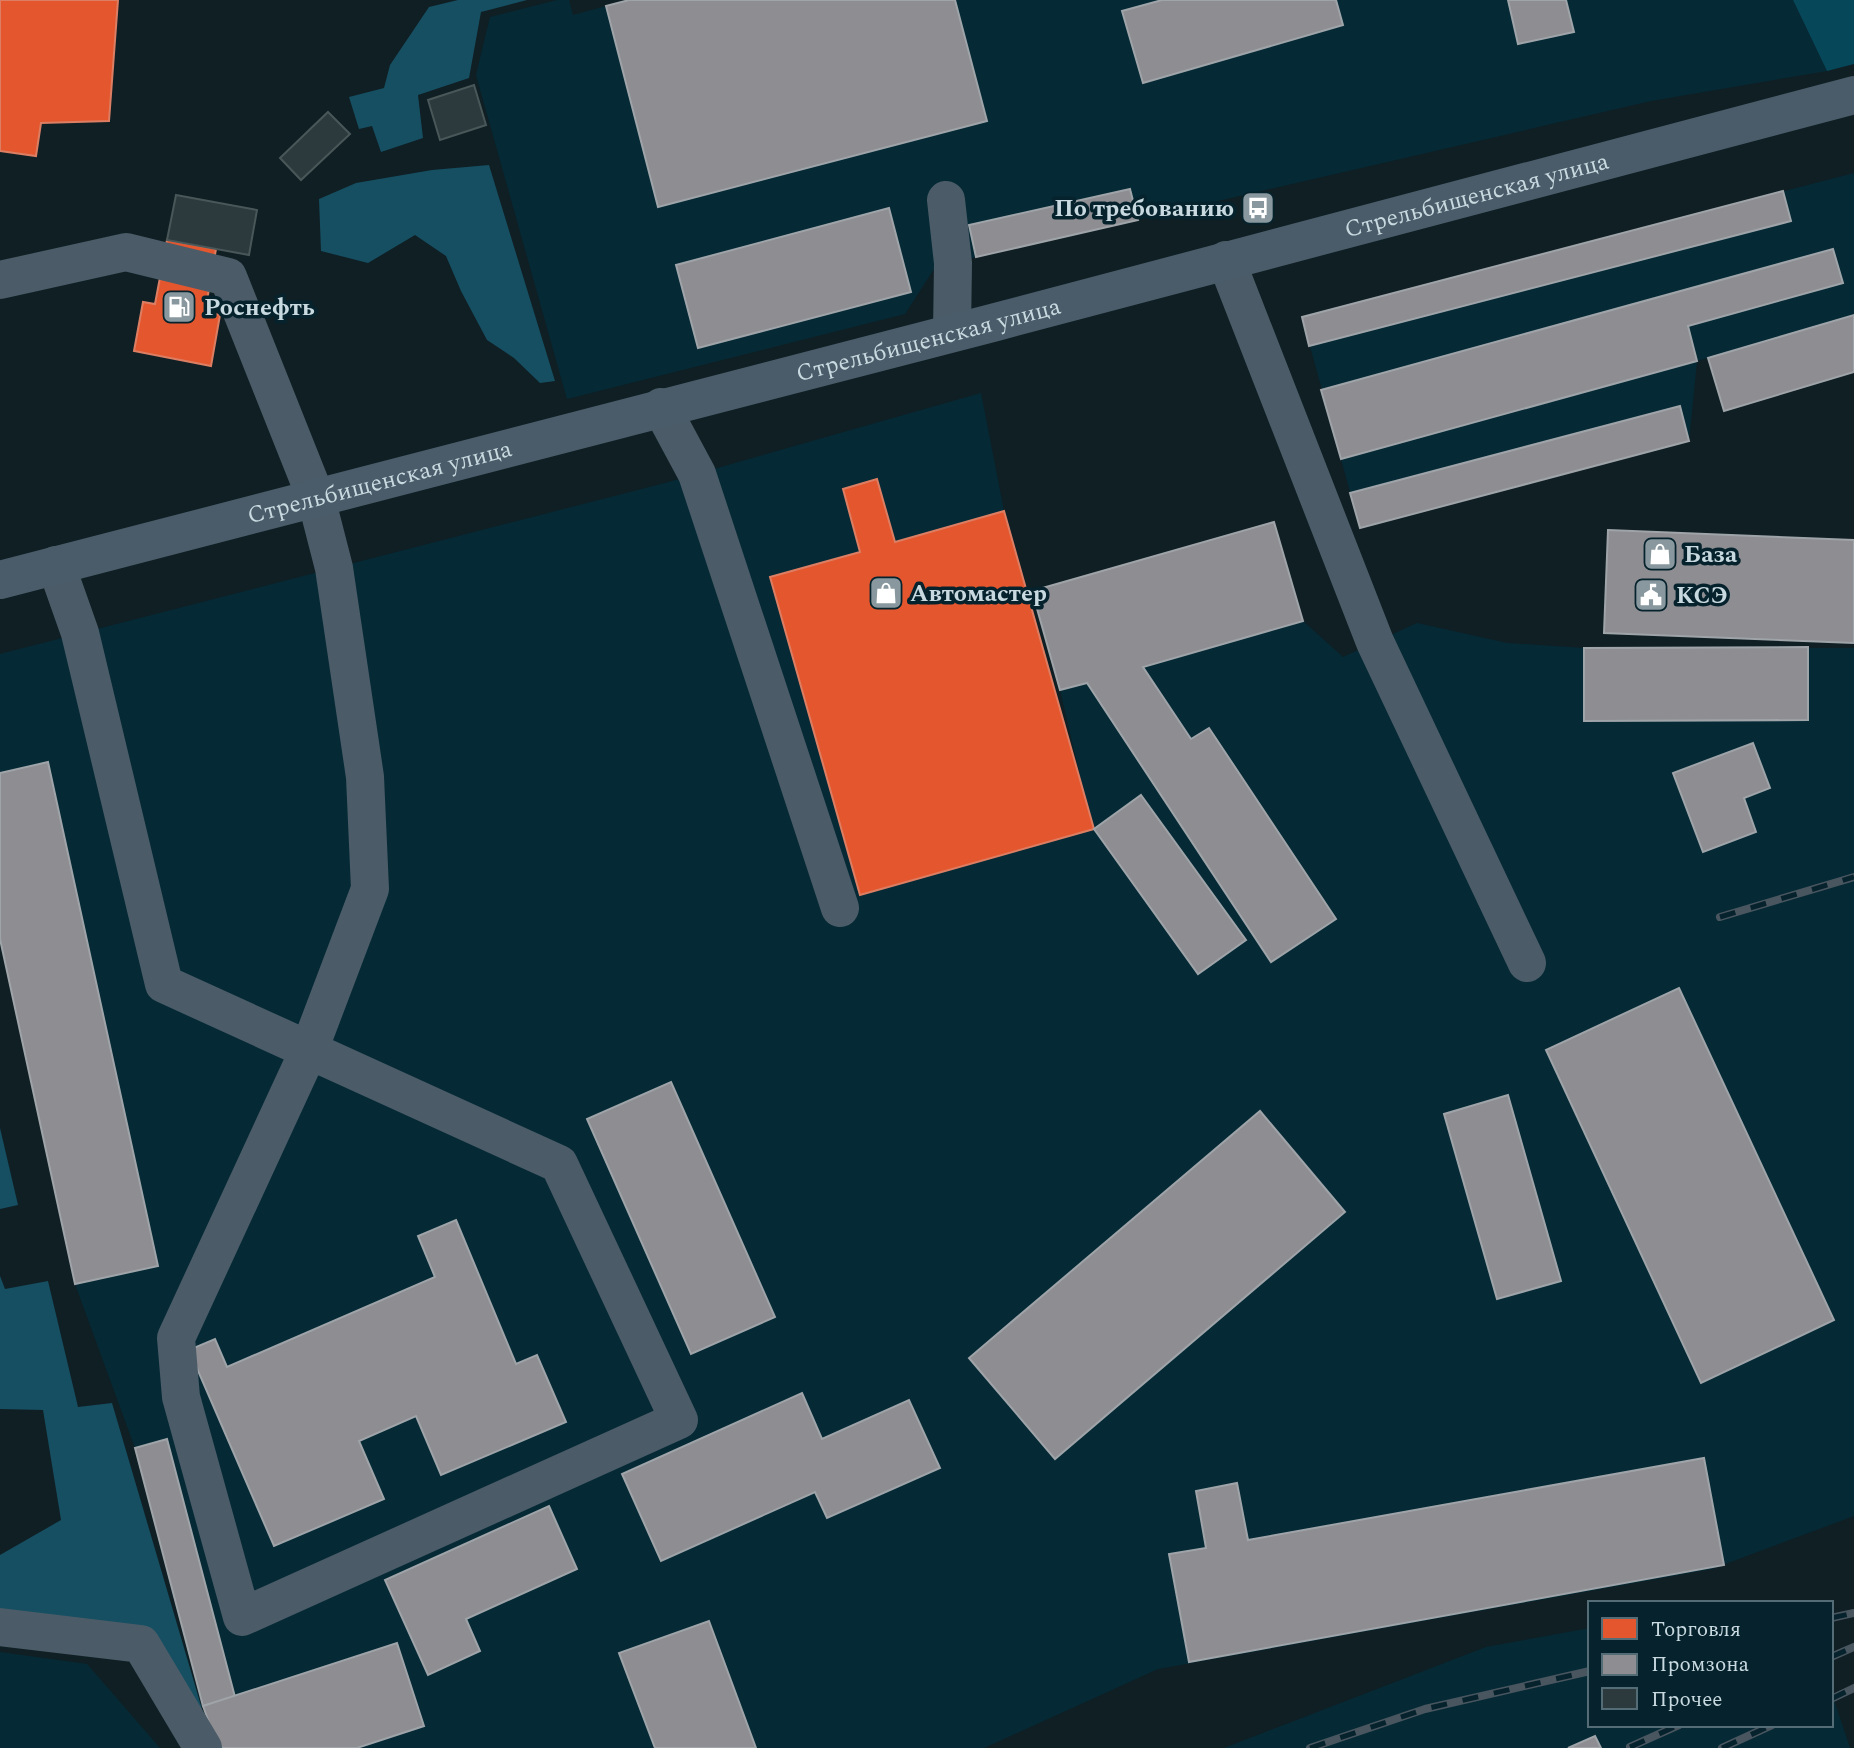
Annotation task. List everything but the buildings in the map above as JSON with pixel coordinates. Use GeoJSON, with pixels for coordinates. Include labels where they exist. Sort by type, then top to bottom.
{"type":"FeatureCollection","features":[{"type":"Feature","properties":{"kind":"main road","name":"Стрельбищенская улица"},"geometry":{"type":"LineString","coordinates":[[0,580],[1854,95]]}},
{"type":"Feature","properties":{"kind":"lane"},"geometry":{"type":"LineString","coordinates":[[946,200],[953,263],[952,331]]}},
{"type":"Feature","properties":{"kind":"lane"},"geometry":{"type":"LineString","coordinates":[[0,280],[126,252],[228,277],[316,498],[334,568],[365,777],[370,889],[309,1050],[176,1338],[181,1398],[242,1618],[679,1420],[559,1164],[309,1050],[164,984],[80,633],[56,565]]}},
{"type":"Feature","properties":{"kind":"lane"},"geometry":{"type":"LineString","coordinates":[[1226,260],[1375,642],[1527,963]]}},
{"type":"Feature","properties":{"kind":"lane"},"geometry":{"type":"LineString","coordinates":[[661,407],[697,474],[840,908]]}},
{"type":"Feature","properties":{"kind":"lane"},"geometry":{"type":"LineString","coordinates":[[0,1627],[141,1644],[203,1748]]}},
{"type":"Feature","properties":{"kind":"shaded area"},"geometry":{"type":"Polygon","coordinates":[[[458,0],[527,0],[481,12],[469,78],[418,95],[423,138],[381,152],[372,126],[359,129],[349,97],[384,88],[390,65],[429,7],[458,0]]]}},
{"type":"Feature","properties":{"kind":"shaded area"},"geometry":{"type":"Polygon","coordinates":[[[557,0],[569,0],[573,15],[629,0],[1793,0],[1827,71],[1651,101],[976,257],[934,269],[905,314],[567,399],[476,75],[490,17],[557,0]]]}},
{"type":"Feature","properties":{"kind":"shaded area"},"geometry":{"type":"Polygon","coordinates":[[[1793,0],[1854,0],[1854,64],[1827,71],[1793,0]]]}},
{"type":"Feature","properties":{"kind":"shaded area"},"geometry":{"type":"Polygon","coordinates":[[[489,165],[555,381],[540,383],[514,358],[487,340],[446,256],[415,235],[368,263],[321,251],[319,199],[356,183],[432,170],[489,165]]]}},
{"type":"Feature","properties":{"kind":"shaded area"},"geometry":{"type":"Polygon","coordinates":[[[1854,173],[1854,315],[1697,361],[1689,441],[1360,528],[1302,317],[1854,173]]]}},
{"type":"Feature","properties":{"kind":"shaded area"},"geometry":{"type":"Polygon","coordinates":[[[981,393],[1004,511],[1086,801],[1060,690],[1032,591],[1274,522],[1303,621],[1343,657],[1417,623],[1507,643],[1584,648],[1854,648],[1854,1516],[1712,1569],[1158,1669],[984,1748],[218,1748],[203,1706],[135,1448],[75,1284],[0,939],[0,654],[665,483],[981,393]]]}},
{"type":"Feature","properties":{"kind":"shaded area"},"geometry":{"type":"Polygon","coordinates":[[[0,1128],[18,1205],[0,1209],[0,1128]]]}},
{"type":"Feature","properties":{"kind":"shaded area"},"geometry":{"type":"Polygon","coordinates":[[[0,1276],[5,1289],[48,1281],[78,1407],[112,1403],[202,1709],[190,1713],[145,1636],[0,1614],[0,1555],[61,1520],[43,1410],[0,1409],[0,1276]]]}},
{"type":"Feature","properties":{"kind":"shaded area"},"geometry":{"type":"Polygon","coordinates":[[[1588,1628],[1588,1727],[1833,1727],[1833,1697],[1850,1748],[1224,1748],[1486,1647],[1588,1628]]]}},
{"type":"Feature","properties":{"kind":"shaded area"},"geometry":{"type":"Polygon","coordinates":[[[0,1652],[87,1664],[160,1748],[0,1748],[0,1652]]]}},
{"type":"Feature","properties":{"kind":"railway"},"geometry":{"type":"LineString","coordinates":[[1720,917],[1854,877]]}},
{"type":"Feature","properties":{"kind":"railway"},"geometry":{"type":"LineString","coordinates":[[1833,1618],[1854,1613]]}},
{"type":"Feature","properties":{"kind":"railway"},"geometry":{"type":"LineString","coordinates":[[1833,1656],[1854,1647]]}},
{"type":"Feature","properties":{"kind":"railway"},"geometry":{"type":"LineString","coordinates":[[1310,1748],[1425,1709],[1588,1671]]}},
{"type":"Feature","properties":{"kind":"railway"},"geometry":{"type":"LineString","coordinates":[[1833,1698],[1854,1688]]}},
{"type":"Feature","properties":{"kind":"railway"},"geometry":{"type":"LineString","coordinates":[[1630,1747],[1675,1727]]}},
{"type":"Feature","properties":{"kind":"railway"},"geometry":{"type":"LineString","coordinates":[[1722,1748],[1768,1727]]}},
{"type":"Feature","properties":{"kind":"place","name":"По требованию"},"geometry":{"type":"Point","coordinates":[1258,208]}},
{"type":"Feature","properties":{"kind":"place","name":"Роснефть"},"geometry":{"type":"Point","coordinates":[179,307]}},
{"type":"Feature","properties":{"kind":"place","name":"База"},"geometry":{"type":"Point","coordinates":[1660,554]}},
{"type":"Feature","properties":{"kind":"place","name":"Автомастер"},"geometry":{"type":"Point","coordinates":[886,593]}},
{"type":"Feature","properties":{"kind":"place","name":"КСЭ"},"geometry":{"type":"Point","coordinates":[1651,595]}}]}
